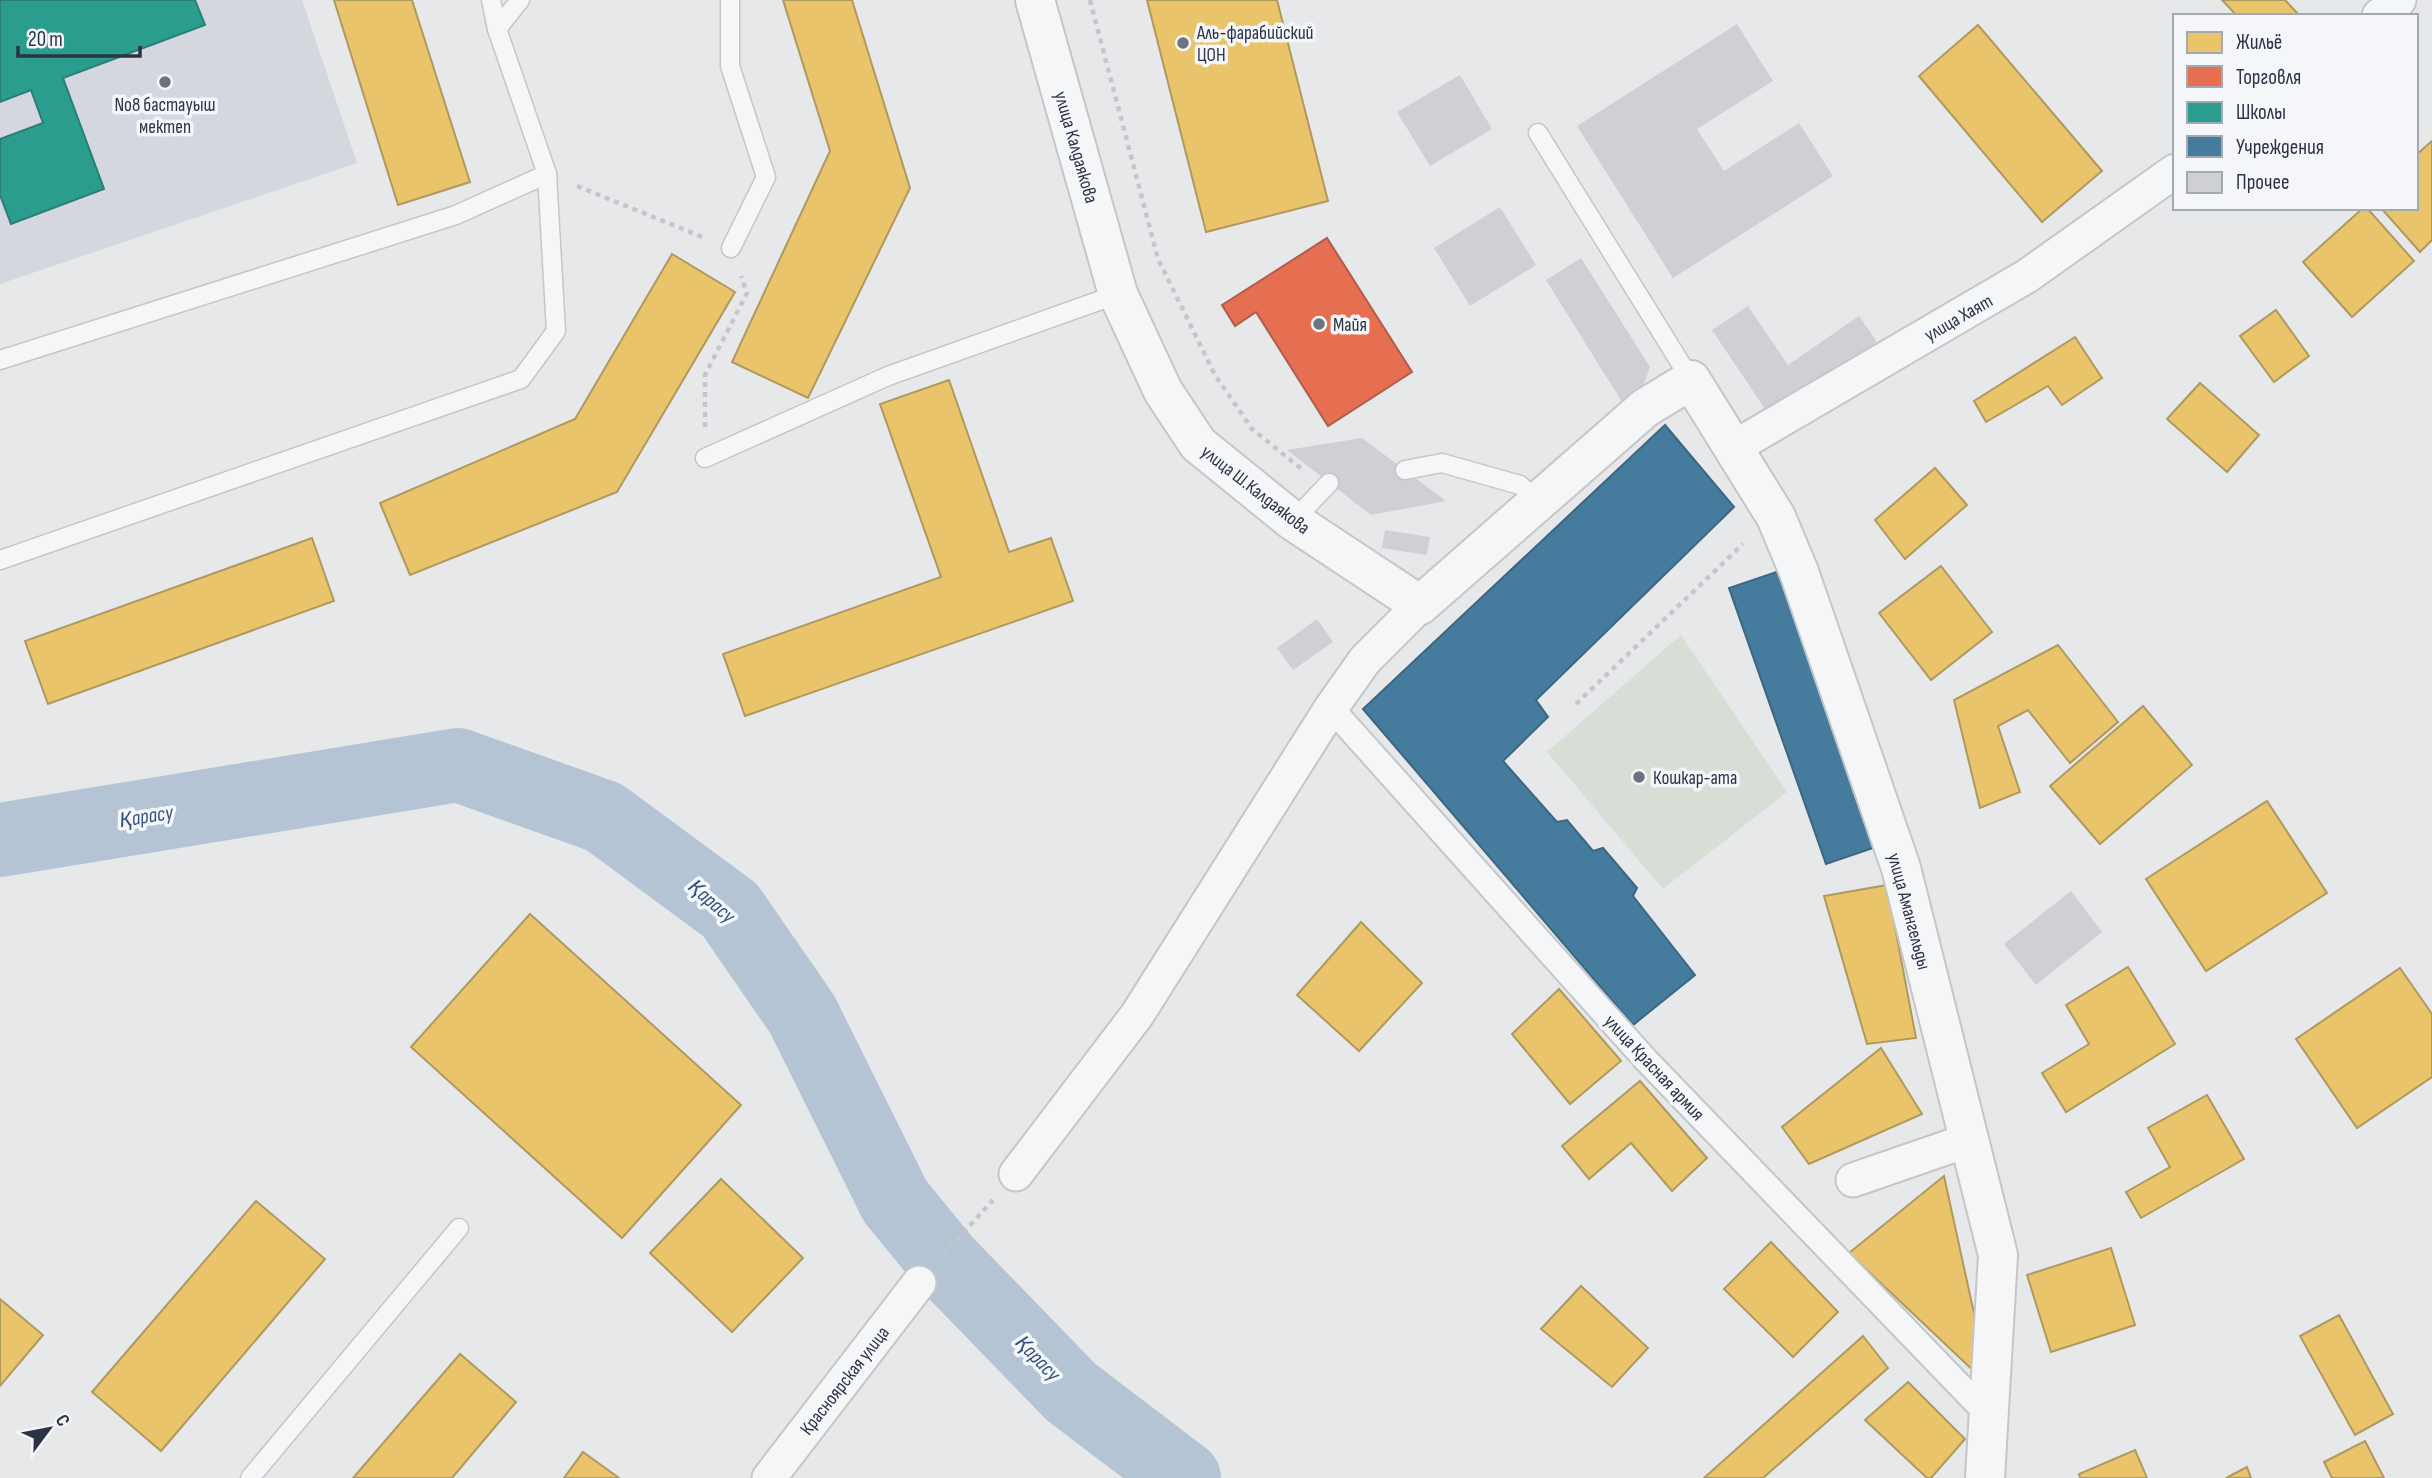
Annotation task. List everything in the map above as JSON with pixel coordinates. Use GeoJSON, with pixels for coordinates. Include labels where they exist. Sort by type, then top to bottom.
{"type":"FeatureCollection","features":[{"type":"Feature","properties":{"kind":"street","name":"улица Калдаякова"},"geometry":{"type":"LineString","coordinates":[[1035,0],[1118,294]]}},
{"type":"Feature","properties":{"kind":"street"},"geometry":{"type":"LineString","coordinates":[[2382,14],[2399,0]]}},
{"type":"Feature","properties":{"kind":"street","name":"улица Хаят"},"geometry":{"type":"LineString","coordinates":[[1733,448],[2027,276],[2173,173]]}},
{"type":"Feature","properties":{"kind":"street","name":"улица Ш.Калдаякова"},"geometry":{"type":"LineString","coordinates":[[1118,294],[1163,391],[1198,444],[1293,521],[1420,605]]}},
{"type":"Feature","properties":{"kind":"street"},"geometry":{"type":"LineString","coordinates":[[1016,1174],[1137,1015],[1331,708],[1365,660],[1420,605],[1536,500],[1645,408],[1691,380]]}},
{"type":"Feature","properties":{"kind":"street","name":"улица Амангельды"},"geometry":{"type":"LineString","coordinates":[[1691,380],[1776,517],[1799,572],[1901,868],[1998,1255],[1990,1417],[1984,1478]]}},
{"type":"Feature","properties":{"kind":"street","name":"улица Красная армия"},"geometry":{"type":"LineString","coordinates":[[1331,708],[1646,1060],[1990,1417]]}},
{"type":"Feature","properties":{"kind":"street"},"geometry":{"type":"LineString","coordinates":[[1853,1180],[1969,1140]]}},
{"type":"Feature","properties":{"kind":"street","name":"Красноярская улица"},"geometry":{"type":"LineString","coordinates":[[769,1478],[919,1283]]}},
{"type":"Feature","properties":{"kind":"lane"},"geometry":{"type":"LineString","coordinates":[[0,560],[521,379],[556,331],[547,174],[497,29],[491,0]]}},
{"type":"Feature","properties":{"kind":"lane"},"geometry":{"type":"LineString","coordinates":[[497,29],[520,0]]}},
{"type":"Feature","properties":{"kind":"lane"},"geometry":{"type":"LineString","coordinates":[[730,0],[730,66],[766,177],[731,248]]}},
{"type":"Feature","properties":{"kind":"lane"},"geometry":{"type":"LineString","coordinates":[[1538,133],[1691,380]]}},
{"type":"Feature","properties":{"kind":"lane"},"geometry":{"type":"LineString","coordinates":[[0,360],[456,215],[547,174]]}},
{"type":"Feature","properties":{"kind":"lane"},"geometry":{"type":"LineString","coordinates":[[705,458],[888,376],[1118,294]]}},
{"type":"Feature","properties":{"kind":"lane"},"geometry":{"type":"LineString","coordinates":[[1405,470],[1443,463],[1520,485],[1536,500]]}},
{"type":"Feature","properties":{"kind":"lane"},"geometry":{"type":"LineString","coordinates":[[1293,521],[1327,485]]}},
{"type":"Feature","properties":{"kind":"lane"},"geometry":{"type":"LineString","coordinates":[[250,1478],[459,1228]]}},
{"type":"Feature","properties":{"kind":"path"},"geometry":{"type":"LineString","coordinates":[[1090,0],[1158,259],[1215,374],[1252,429],[1327,485]]}},
{"type":"Feature","properties":{"kind":"path"},"geometry":{"type":"LineString","coordinates":[[547,174],[731,248],[747,293],[705,375],[705,458]]}},
{"type":"Feature","properties":{"kind":"path"},"geometry":{"type":"LineString","coordinates":[[1576,704],[1776,517]]}},
{"type":"Feature","properties":{"kind":"path"},"geometry":{"type":"LineString","coordinates":[[942,1257],[968,1228]]}},
{"type":"Feature","properties":{"kind":"shaded area","name":"No8 бастауыш мектеп"},"geometry":{"type":"Polygon","coordinates":[[[0,0],[302,0],[357,163],[0,284],[0,0]]]}},
{"type":"Feature","properties":{"kind":"shaded area"},"geometry":{"type":"Polygon","coordinates":[[[1681,635],[1787,792],[1663,889],[1547,752],[1681,635]]]}},
{"type":"Feature","properties":{"kind":"building: Жильё"},"geometry":{"type":"Polygon","coordinates":[[[334,0],[412,0],[470,182],[398,205],[334,0]]]}},
{"type":"Feature","properties":{"kind":"building: Жильё"},"geometry":{"type":"Polygon","coordinates":[[[783,0],[852,0],[910,188],[808,398],[732,362],[830,151],[783,0]]]}},
{"type":"Feature","properties":{"kind":"building: Жильё"},"geometry":{"type":"Polygon","coordinates":[[[1147,0],[1277,0],[1328,201],[1206,232],[1147,0]]]}},
{"type":"Feature","properties":{"kind":"building: Жильё"},"geometry":{"type":"Polygon","coordinates":[[[2222,0],[2285,0],[2298,14],[2235,14],[2222,0]]]}},
{"type":"Feature","properties":{"kind":"building: Жильё"},"geometry":{"type":"Polygon","coordinates":[[[1978,25],[2102,171],[2042,222],[1919,76],[1978,25]]]}},
{"type":"Feature","properties":{"kind":"building: Жильё"},"geometry":{"type":"Polygon","coordinates":[[[2432,141],[2432,240],[2420,252],[2383,210],[2418,210],[2418,153],[2432,141]]]}},
{"type":"Feature","properties":{"kind":"building: Жильё"},"geometry":{"type":"Polygon","coordinates":[[[2361,210],[2369,210],[2414,261],[2352,317],[2303,262],[2361,210]]]}},
{"type":"Feature","properties":{"kind":"building: Жильё"},"geometry":{"type":"Polygon","coordinates":[[[672,254],[735,292],[617,492],[410,575],[380,503],[575,419],[672,254]]]}},
{"type":"Feature","properties":{"kind":"building: Жильё"},"geometry":{"type":"Polygon","coordinates":[[[2276,310],[2309,356],[2274,382],[2240,336],[2276,310]]]}},
{"type":"Feature","properties":{"kind":"building: Жильё"},"geometry":{"type":"Polygon","coordinates":[[[2075,337],[2102,378],[2062,405],[2048,386],[1986,422],[1974,401],[2075,337]]]}},
{"type":"Feature","properties":{"kind":"building: Жильё"},"geometry":{"type":"Polygon","coordinates":[[[949,380],[1009,552],[1051,538],[1073,601],[745,716],[723,654],[941,577],[880,404],[949,380]]]}},
{"type":"Feature","properties":{"kind":"building: Жильё"},"geometry":{"type":"Polygon","coordinates":[[[2200,383],[2259,435],[2227,472],[2167,419],[2200,383]]]}},
{"type":"Feature","properties":{"kind":"building: Жильё"},"geometry":{"type":"Polygon","coordinates":[[[1935,468],[1967,505],[1905,559],[1875,520],[1935,468]]]}},
{"type":"Feature","properties":{"kind":"building: Жильё"},"geometry":{"type":"Polygon","coordinates":[[[312,538],[334,601],[48,704],[25,641],[312,538]]]}},
{"type":"Feature","properties":{"kind":"building: Жильё"},"geometry":{"type":"Polygon","coordinates":[[[1941,566],[1992,632],[1931,680],[1879,613],[1941,566]]]}},
{"type":"Feature","properties":{"kind":"building: Жильё"},"geometry":{"type":"Polygon","coordinates":[[[2058,645],[2118,722],[2070,763],[2028,710],[1998,726],[2020,792],[1980,808],[1954,700],[2058,645]]]}},
{"type":"Feature","properties":{"kind":"building: Жильё"},"geometry":{"type":"Polygon","coordinates":[[[2143,706],[2192,765],[2100,844],[2050,786],[2143,706]]]}},
{"type":"Feature","properties":{"kind":"building: Жильё"},"geometry":{"type":"Polygon","coordinates":[[[2267,801],[2327,893],[2206,971],[2146,879],[2267,801]]]}},
{"type":"Feature","properties":{"kind":"building: Жильё"},"geometry":{"type":"Polygon","coordinates":[[[1887,885],[1916,1038],[1867,1044],[1824,896],[1887,885]]]}},
{"type":"Feature","properties":{"kind":"building: Жильё"},"geometry":{"type":"Polygon","coordinates":[[[530,914],[741,1105],[622,1238],[411,1047],[530,914]]]}},
{"type":"Feature","properties":{"kind":"building: Жильё"},"geometry":{"type":"Polygon","coordinates":[[[1361,922],[1422,983],[1359,1051],[1297,995],[1361,922]]]}},
{"type":"Feature","properties":{"kind":"building: Жильё"},"geometry":{"type":"Polygon","coordinates":[[[2128,967],[2175,1044],[2066,1112],[2042,1073],[2089,1044],[2066,1005],[2128,967]]]}},
{"type":"Feature","properties":{"kind":"building: Жильё"},"geometry":{"type":"Polygon","coordinates":[[[2400,968],[2432,1014],[2432,1077],[2357,1128],[2296,1039],[2400,968]]]}},
{"type":"Feature","properties":{"kind":"building: Жильё"},"geometry":{"type":"Polygon","coordinates":[[[1559,989],[1621,1061],[1570,1104],[1512,1034],[1559,989]]]}},
{"type":"Feature","properties":{"kind":"building: Жильё"},"geometry":{"type":"Polygon","coordinates":[[[1881,1048],[1922,1114],[1809,1164],[1782,1127],[1881,1048]]]}},
{"type":"Feature","properties":{"kind":"building: Жильё"},"geometry":{"type":"Polygon","coordinates":[[[1640,1081],[1707,1158],[1672,1191],[1631,1143],[1589,1179],[1562,1146],[1640,1081]]]}},
{"type":"Feature","properties":{"kind":"building: Жильё"},"geometry":{"type":"Polygon","coordinates":[[[2207,1095],[2244,1159],[2141,1218],[2126,1192],[2170,1167],[2148,1128],[2207,1095]]]}},
{"type":"Feature","properties":{"kind":"building: Жильё"},"geometry":{"type":"Polygon","coordinates":[[[1944,1176],[1975,1318],[1980,1377],[1849,1253],[1944,1176]]]}},
{"type":"Feature","properties":{"kind":"building: Жильё"},"geometry":{"type":"Polygon","coordinates":[[[721,1179],[803,1258],[732,1332],[650,1253],[721,1179]]]}},
{"type":"Feature","properties":{"kind":"building: Жильё"},"geometry":{"type":"Polygon","coordinates":[[[256,1201],[325,1259],[161,1451],[92,1392],[256,1201]]]}},
{"type":"Feature","properties":{"kind":"building: Жильё"},"geometry":{"type":"Polygon","coordinates":[[[1771,1242],[1838,1312],[1793,1357],[1724,1289],[1771,1242]]]}},
{"type":"Feature","properties":{"kind":"building: Жильё"},"geometry":{"type":"Polygon","coordinates":[[[2111,1248],[2135,1325],[2051,1352],[2027,1275],[2111,1248]]]}},
{"type":"Feature","properties":{"kind":"building: Жильё"},"geometry":{"type":"Polygon","coordinates":[[[1581,1286],[1648,1348],[1612,1387],[1541,1329],[1581,1286]]]}},
{"type":"Feature","properties":{"kind":"building: Жильё"},"geometry":{"type":"Polygon","coordinates":[[[0,1299],[43,1335],[0,1386],[0,1299]]]}},
{"type":"Feature","properties":{"kind":"building: Жильё"},"geometry":{"type":"Polygon","coordinates":[[[2339,1315],[2393,1414],[2355,1435],[2300,1336],[2339,1315]]]}},
{"type":"Feature","properties":{"kind":"building: Жильё"},"geometry":{"type":"Polygon","coordinates":[[[1863,1336],[1888,1368],[1763,1478],[1704,1478],[1863,1336]]]}},
{"type":"Feature","properties":{"kind":"building: Жильё"},"geometry":{"type":"Polygon","coordinates":[[[460,1354],[516,1402],[452,1478],[353,1478],[460,1354]]]}},
{"type":"Feature","properties":{"kind":"building: Жильё"},"geometry":{"type":"Polygon","coordinates":[[[1908,1382],[1965,1439],[1931,1478],[1927,1478],[1865,1420],[1908,1382]]]}},
{"type":"Feature","properties":{"kind":"building: Жильё"},"geometry":{"type":"Polygon","coordinates":[[[2365,1441],[2384,1478],[2332,1478],[2324,1462],[2365,1441]]]}},
{"type":"Feature","properties":{"kind":"building: Жильё"},"geometry":{"type":"Polygon","coordinates":[[[2135,1450],[2147,1478],[2080,1478],[2079,1474],[2135,1450]]]}},
{"type":"Feature","properties":{"kind":"building: Жильё"},"geometry":{"type":"Polygon","coordinates":[[[583,1452],[619,1478],[564,1478],[583,1452]]]}},
{"type":"Feature","properties":{"kind":"building: Жильё"},"geometry":{"type":"Polygon","coordinates":[[[2247,1467],[2251,1478],[2226,1478],[2247,1467]]]}},
{"type":"Feature","properties":{"kind":"building: Торговля"},"geometry":{"type":"Polygon","coordinates":[[[1327,238],[1412,372],[1328,426],[1256,312],[1235,326],[1222,305],[1327,238]]]}},
{"type":"Feature","properties":{"kind":"building: Школы"},"geometry":{"type":"Polygon","coordinates":[[[0,0],[195,0],[205,25],[63,78],[104,189],[11,224],[0,195],[0,139],[43,123],[31,90],[0,102],[0,0]]]}},
{"type":"Feature","properties":{"kind":"building: Учреждения"},"geometry":{"type":"Polygon","coordinates":[[[1665,425],[1734,507],[1536,700],[1548,717],[1503,761],[1557,822],[1567,820],[1593,851],[1603,848],[1637,888],[1633,896],[1695,975],[1633,1025],[1363,709],[1665,425]]]}},
{"type":"Feature","properties":{"kind":"building: Учреждения"},"geometry":{"type":"Polygon","coordinates":[[[1785,569],[1882,845],[1826,864],[1729,588],[1785,569]]]}},
{"type":"Feature","properties":{"kind":"building: Прочее"},"geometry":{"type":"Polygon","coordinates":[[[1737,24],[1773,81],[1697,129],[1724,171],[1799,123],[1833,176],[1673,278],[1577,126],[1737,24]]]}},
{"type":"Feature","properties":{"kind":"building: Прочее"},"geometry":{"type":"Polygon","coordinates":[[[1460,75],[1492,129],[1430,166],[1397,112],[1460,75]]]}},
{"type":"Feature","properties":{"kind":"building: Прочее"},"geometry":{"type":"Polygon","coordinates":[[[1500,207],[1536,265],[1470,306],[1434,248],[1500,207]]]}},
{"type":"Feature","properties":{"kind":"building: Прочее"},"geometry":{"type":"Polygon","coordinates":[[[1581,258],[1650,367],[1636,405],[1627,410],[1546,280],[1581,258]]]}},
{"type":"Feature","properties":{"kind":"building: Прочее"},"geometry":{"type":"Polygon","coordinates":[[[1748,306],[1788,365],[1859,316],[1877,342],[1769,415],[1712,330],[1748,306]]]}},
{"type":"Feature","properties":{"kind":"building: Прочее"},"geometry":{"type":"Polygon","coordinates":[[[1362,438],[1446,501],[1371,515],[1287,450],[1362,438]]]}},
{"type":"Feature","properties":{"kind":"building: Прочее"},"geometry":{"type":"Polygon","coordinates":[[[1385,530],[1430,537],[1427,555],[1382,548],[1385,530]]]}},
{"type":"Feature","properties":{"kind":"building: Прочее"},"geometry":{"type":"Polygon","coordinates":[[[1317,619],[1333,642],[1293,670],[1277,648],[1317,619]]]}},
{"type":"Feature","properties":{"kind":"building: Прочее"},"geometry":{"type":"Polygon","coordinates":[[[2071,891],[2102,932],[2036,985],[2004,944],[2071,891]]]}},
{"type":"Feature","properties":{"kind":"waterway","name":"Қарасу"},"geometry":{"type":"LineString","coordinates":[[0,840],[458,765],[604,817],[730,910],[802,1014],[895,1201],[944,1261],[1071,1392],[1184,1478]]}},
{"type":"Feature","properties":{"kind":"place","name":"Аль-фарабийский ЦОН"},"geometry":{"type":"Point","coordinates":[1183,43]}},
{"type":"Feature","properties":{"kind":"place","name":"No8 бастауыш мектеп"},"geometry":{"type":"Point","coordinates":[165,82]}},
{"type":"Feature","properties":{"kind":"place","name":"Майя"},"geometry":{"type":"Point","coordinates":[1319,324]}},
{"type":"Feature","properties":{"kind":"place","name":"Кошкар-ата"},"geometry":{"type":"Point","coordinates":[1639,777]}}]}
